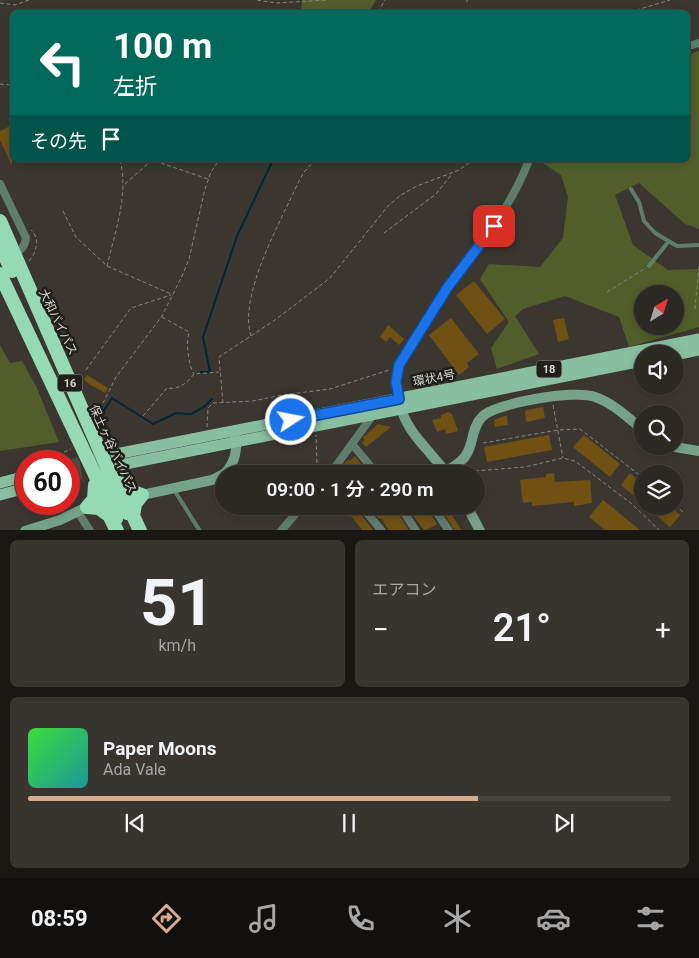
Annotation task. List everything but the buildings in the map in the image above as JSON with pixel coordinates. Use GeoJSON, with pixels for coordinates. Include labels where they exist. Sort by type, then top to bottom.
{"type":"FeatureCollection","features":[{"type":"Feature","properties":{"kind":"highway"},"geometry":{"type":"LineString","coordinates":[[0,221],[130,514]]}},
{"type":"Feature","properties":{"kind":"highway","name":"大和バイパス"},"geometry":{"type":"LineString","coordinates":[[0,236],[90,423],[130,514],[140,530]]}},
{"type":"Feature","properties":{"kind":"highway","name":"保土ヶ谷バイパス"},"geometry":{"type":"LineString","coordinates":[[0,246],[130,514],[135,530]]}},
{"type":"Feature","properties":{"kind":"highway","name":"16"},"geometry":{"type":"LineString","coordinates":[[0,274],[122,530]]}},
{"type":"Feature","properties":{"kind":"highway","name":"16"},"geometry":{"type":"LineString","coordinates":[[0,288],[70,449],[95,486],[117,530]]}},
{"type":"Feature","properties":{"kind":"highway"},"geometry":{"type":"LineString","coordinates":[[116,480],[128,490],[142,495],[130,514]]}},
{"type":"Feature","properties":{"kind":"highway"},"geometry":{"type":"LineString","coordinates":[[82,510],[94,499],[95,486]]}},
{"type":"Feature","properties":{"kind":"highway"},"geometry":{"type":"LineString","coordinates":[[82,510],[99,508],[110,516]]}},
{"type":"Feature","properties":{"kind":"main road","name":"環状4号"},"geometry":{"type":"LineString","coordinates":[[634,362],[400,404],[373,415],[314,427],[235,437],[205,437],[118,460],[235,437],[400,404],[699,339]]}},
{"type":"Feature","properties":{"kind":"main road"},"geometry":{"type":"LineString","coordinates":[[684,353],[699,350]]}},
{"type":"Feature","properties":{"kind":"main road"},"geometry":{"type":"LineString","coordinates":[[0,483],[15,479]]}},
{"type":"Feature","properties":{"kind":"main road"},"geometry":{"type":"LineString","coordinates":[[0,495],[15,491]]}},
{"type":"Feature","properties":{"kind":"street"},"geometry":{"type":"LineString","coordinates":[[443,465],[408,428],[400,404],[397,371],[417,334],[447,288],[494,226],[513,196],[528,162]]}},
{"type":"Feature","properties":{"kind":"street"},"geometry":{"type":"LineString","coordinates":[[0,184],[23,231],[25,244],[21,250],[10,256]]}},
{"type":"Feature","properties":{"kind":"street"},"geometry":{"type":"LineString","coordinates":[[457,465],[466,455],[476,425],[488,412],[552,396],[573,393],[594,396],[634,424]]}},
{"type":"Feature","properties":{"kind":"street"},"geometry":{"type":"LineString","coordinates":[[337,465],[373,415]]}},
{"type":"Feature","properties":{"kind":"street"},"geometry":{"type":"LineString","coordinates":[[230,465],[233,461],[235,437]]}},
{"type":"Feature","properties":{"kind":"street"},"geometry":{"type":"LineString","coordinates":[[352,444],[369,465]]}},
{"type":"Feature","properties":{"kind":"street"},"geometry":{"type":"LineString","coordinates":[[684,449],[699,452]]}},
{"type":"Feature","properties":{"kind":"street"},"geometry":{"type":"LineString","coordinates":[[142,495],[215,478]]}},
{"type":"Feature","properties":{"kind":"street"},"geometry":{"type":"LineString","coordinates":[[25,530],[82,510],[90,530]]}},
{"type":"Feature","properties":{"kind":"street"},"geometry":{"type":"LineString","coordinates":[[281,530],[294,515]]}},
{"type":"Feature","properties":{"kind":"street"},"geometry":{"type":"LineString","coordinates":[[369,515],[382,530]]}},
{"type":"Feature","properties":{"kind":"street"},"geometry":{"type":"LineString","coordinates":[[406,515],[416,530]]}},
{"type":"Feature","properties":{"kind":"street"},"geometry":{"type":"LineString","coordinates":[[439,515],[450,530]]}},
{"type":"Feature","properties":{"kind":"street"},"geometry":{"type":"LineString","coordinates":[[472,515],[480,530]]}},
{"type":"Feature","properties":{"kind":"lane"},"geometry":{"type":"LineString","coordinates":[[631,189],[639,202],[644,221],[655,233],[677,246],[699,245]]}},
{"type":"Feature","properties":{"kind":"lane"},"geometry":{"type":"LineString","coordinates":[[649,266],[668,242]]}},
{"type":"Feature","properties":{"kind":"lane"},"geometry":{"type":"LineString","coordinates":[[173,488],[200,530]]}},
{"type":"Feature","properties":{"kind":"path"},"geometry":{"type":"LineString","coordinates":[[0,3],[20,4],[29,0]]}},
{"type":"Feature","properties":{"kind":"path"},"geometry":{"type":"LineString","coordinates":[[257,0],[276,2],[327,0]]}},
{"type":"Feature","properties":{"kind":"path"},"geometry":{"type":"LineString","coordinates":[[637,10],[670,0]]}},
{"type":"Feature","properties":{"kind":"path"},"geometry":{"type":"LineString","coordinates":[[107,266],[123,186],[124,174],[121,162]]}},
{"type":"Feature","properties":{"kind":"path"},"geometry":{"type":"LineString","coordinates":[[123,186],[150,162]]}},
{"type":"Feature","properties":{"kind":"path"},"geometry":{"type":"LineString","coordinates":[[158,162],[209,180]]}},
{"type":"Feature","properties":{"kind":"path"},"geometry":{"type":"LineString","coordinates":[[90,423],[96,416],[116,377],[162,316],[189,259],[209,180],[218,162]]}},
{"type":"Feature","properties":{"kind":"path"},"geometry":{"type":"LineString","coordinates":[[251,336],[247,324],[258,273],[296,185],[313,162]]}},
{"type":"Feature","properties":{"kind":"path"},"geometry":{"type":"LineString","coordinates":[[223,403],[219,357],[330,278],[388,206],[416,186],[452,173],[470,162]]}},
{"type":"Feature","properties":{"kind":"path"},"geometry":{"type":"LineString","coordinates":[[384,233],[436,194],[452,173]]}},
{"type":"Feature","properties":{"kind":"path"},"geometry":{"type":"LineString","coordinates":[[64,211],[76,238],[107,266],[171,295]]}},
{"type":"Feature","properties":{"kind":"path"},"geometry":{"type":"LineString","coordinates":[[23,231],[33,230],[36,238],[36,251],[29,262]]}},
{"type":"Feature","properties":{"kind":"path"},"geometry":{"type":"LineString","coordinates":[[607,292],[649,266]]}},
{"type":"Feature","properties":{"kind":"path"},"geometry":{"type":"LineString","coordinates":[[695,309],[699,266]]}},
{"type":"Feature","properties":{"kind":"path"},"geometry":{"type":"LineString","coordinates":[[86,370],[131,308],[171,295]]}},
{"type":"Feature","properties":{"kind":"path"},"geometry":{"type":"LineString","coordinates":[[162,316],[189,332],[187,338],[191,369],[194,374]]}},
{"type":"Feature","properties":{"kind":"path"},"geometry":{"type":"LineString","coordinates":[[205,437],[210,405],[252,402],[282,395],[330,389],[370,378],[393,369],[397,371]]}},
{"type":"Feature","properties":{"kind":"path"},"geometry":{"type":"LineString","coordinates":[[143,416],[167,388],[175,389],[188,381],[194,374],[219,372]]}},
{"type":"Feature","properties":{"kind":"path"},"geometry":{"type":"LineString","coordinates":[[552,396],[563,458]]}},
{"type":"Feature","properties":{"kind":"path"},"geometry":{"type":"LineString","coordinates":[[314,427],[316,465]]}},
{"type":"Feature","properties":{"kind":"path"},"geometry":{"type":"LineString","coordinates":[[483,443],[558,430],[580,429],[634,471]]}},
{"type":"Feature","properties":{"kind":"path"},"geometry":{"type":"LineString","coordinates":[[485,470],[525,467],[563,458],[576,461],[632,504],[660,530]]}},
{"type":"Feature","properties":{"kind":"green space"},"geometry":{"type":"Polygon","coordinates":[[[302,0],[376,0],[370,10],[301,10],[302,0]]]}},
{"type":"Feature","properties":{"kind":"green space"},"geometry":{"type":"Polygon","coordinates":[[[699,51],[699,229],[685,224],[639,183],[615,195],[633,245],[668,270],[699,269],[699,327],[684,331],[684,285],[634,285],[634,335],[671,335],[629,347],[619,317],[565,296],[523,309],[515,316],[539,354],[497,369],[491,348],[509,322],[480,279],[489,264],[540,267],[563,238],[568,197],[561,175],[541,162],[690,162],[690,54],[699,51]]]}},
{"type":"Feature","properties":{"kind":"green space"},"geometry":{"type":"Polygon","coordinates":[[[0,345],[10,363],[22,361],[36,386],[59,442],[0,451],[0,345]]]}},
{"type":"Feature","properties":{"kind":"waterway"},"geometry":{"type":"LineString","coordinates":[[201,372],[210,372],[203,337],[237,236],[272,162]]}},
{"type":"Feature","properties":{"kind":"waterway"},"geometry":{"type":"LineString","coordinates":[[98,420],[112,398],[153,424],[176,413],[191,414],[204,407],[212,399]]}},
{"type":"Feature","properties":{"kind":"tunnel"},"geometry":{"type":"LineString","coordinates":[[80,462],[116,454]]}},
{"type":"Feature","properties":{"kind":"tunnel"},"geometry":{"type":"LineString","coordinates":[[80,474],[116,466]]}},
{"type":"Feature","properties":{"kind":"route"},"geometry":{"type":"LineString","coordinates":[[291,420],[399,399],[396,382],[399,365],[447,288],[494,226]]}}]}
